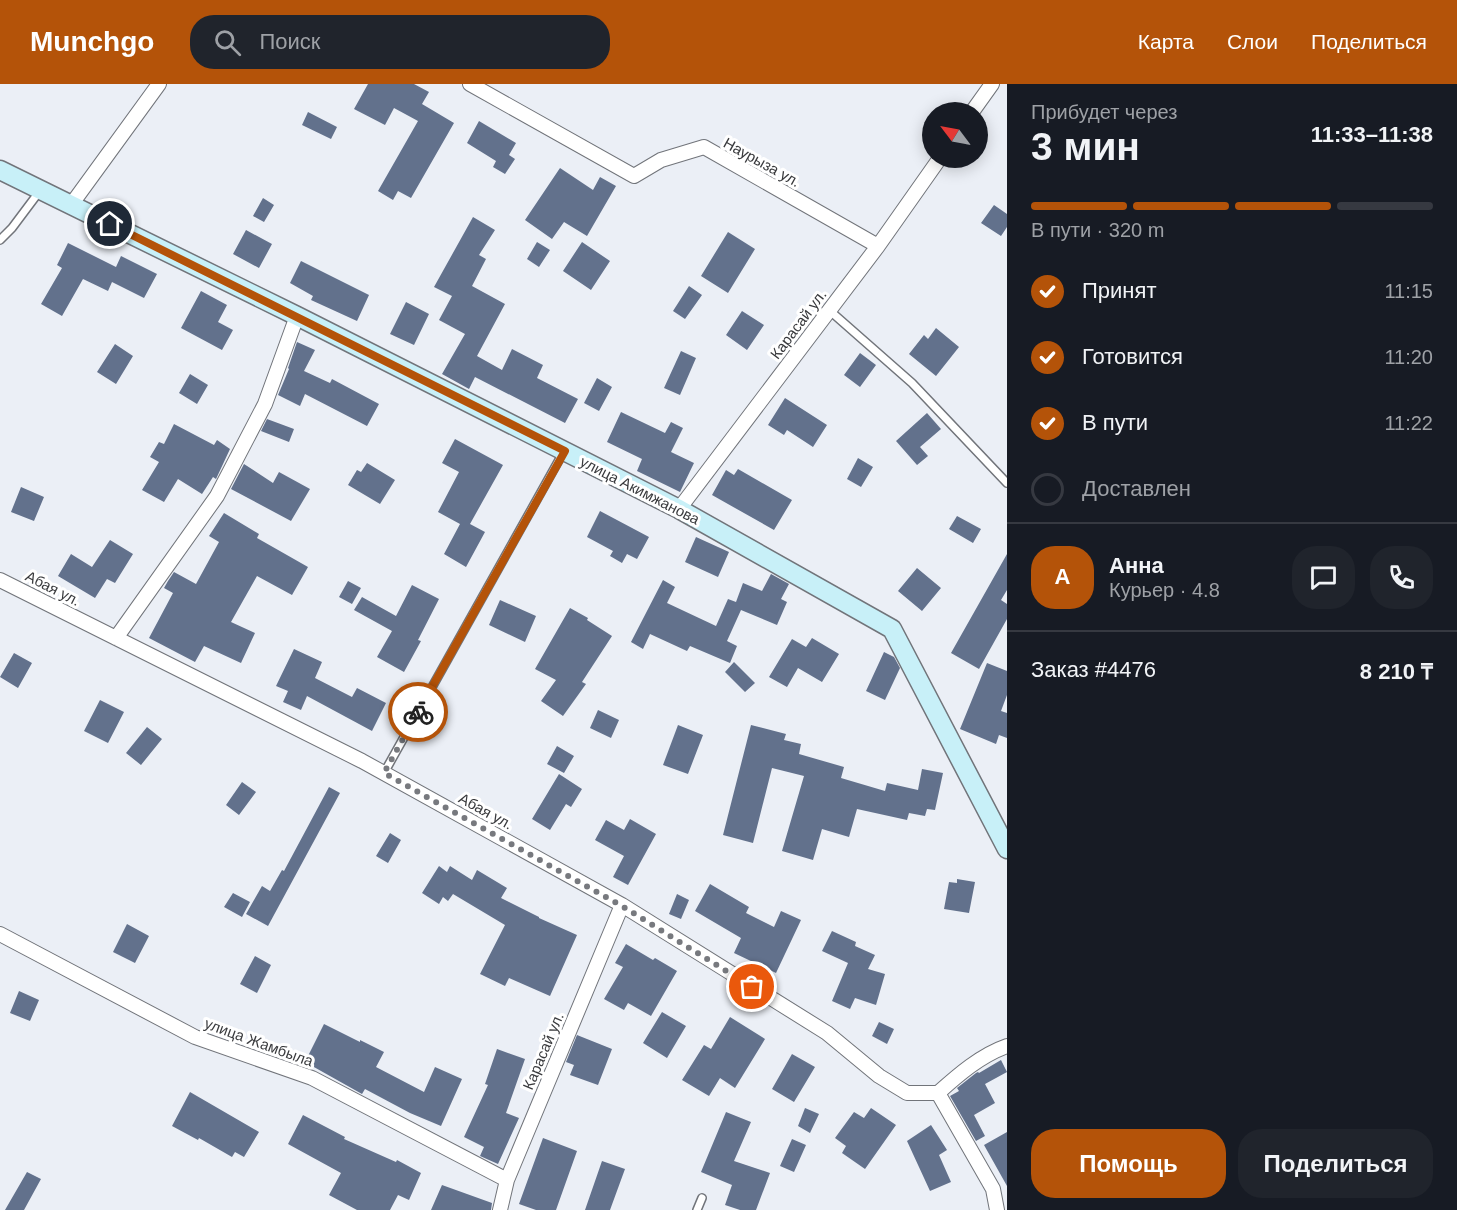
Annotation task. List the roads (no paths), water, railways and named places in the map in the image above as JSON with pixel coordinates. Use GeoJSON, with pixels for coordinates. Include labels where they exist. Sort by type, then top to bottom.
{"type":"FeatureCollection","features":[{"type":"Feature","properties":{"kind":"street"},"geometry":{"type":"LineString","coordinates":[[71,205],[159,84]]}},
{"type":"Feature","properties":{"kind":"street","name":"Наурыза ул."},"geometry":{"type":"LineString","coordinates":[[470,84],[634,176],[661,160],[704,147],[878,246]]}},
{"type":"Feature","properties":{"kind":"street"},"geometry":{"type":"LineString","coordinates":[[979,102],[992,84]]}},
{"type":"Feature","properties":{"kind":"street","name":"Карасай ул."},"geometry":{"type":"LineString","coordinates":[[679,509],[878,246],[933,168]]}},
{"type":"Feature","properties":{"kind":"street","name":"улица Акимжанова"},"geometry":{"type":"LineString","coordinates":[[0,170],[297,316],[679,509],[892,629],[1007,849]]}},
{"type":"Feature","properties":{"kind":"street"},"geometry":{"type":"LineString","coordinates":[[116,638],[217,496],[265,404],[297,316]]}},
{"type":"Feature","properties":{"kind":"street","name":"Абая ул."},"geometry":{"type":"LineString","coordinates":[[1,584],[116,638],[384,773],[622,906],[827,1033],[879,1076],[907,1093],[938,1093]]}},
{"type":"Feature","properties":{"kind":"street","name":"Карасай ул."},"geometry":{"type":"LineString","coordinates":[[501,1207],[507,1180],[622,906]]}},
{"type":"Feature","properties":{"kind":"street","name":"улица Жамбыла"},"geometry":{"type":"LineString","coordinates":[[0,934],[195,1036],[312,1078],[507,1180]]}},
{"type":"Feature","properties":{"kind":"street"},"geometry":{"type":"LineString","coordinates":[[997,1210],[993,1189],[938,1093],[994,1050],[1007,1046]]}},
{"type":"Feature","properties":{"kind":"street"},"geometry":{"type":"LineString","coordinates":[[501,1207],[516,1210]]}},
{"type":"Feature","properties":{"kind":"lane"},"geometry":{"type":"LineString","coordinates":[[0,240],[12,228],[40,190]]}},
{"type":"Feature","properties":{"kind":"lane"},"geometry":{"type":"LineString","coordinates":[[829,310],[912,383],[1007,483]]}},
{"type":"Feature","properties":{"kind":"lane"},"geometry":{"type":"LineString","coordinates":[[384,773],[565,451]]}},
{"type":"Feature","properties":{"kind":"lane"},"geometry":{"type":"LineString","coordinates":[[697,1210],[702,1198]]}}]}
